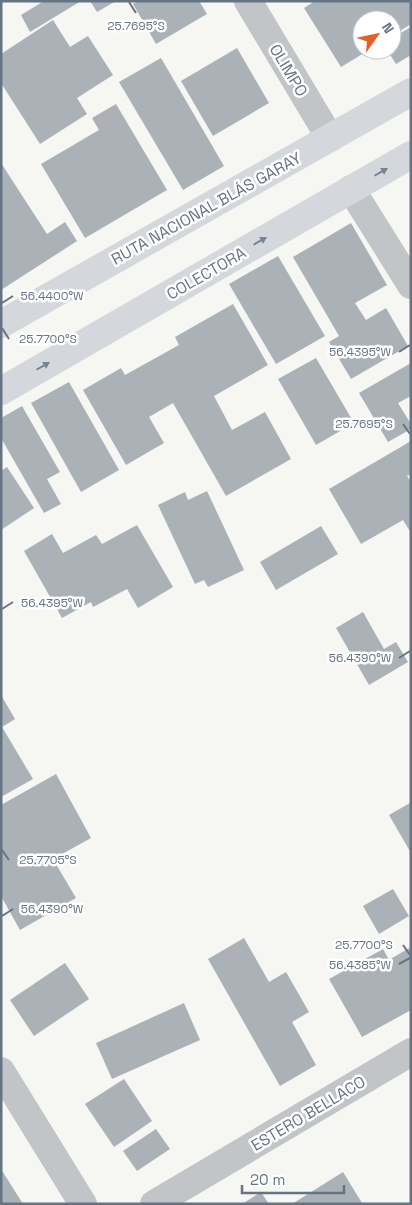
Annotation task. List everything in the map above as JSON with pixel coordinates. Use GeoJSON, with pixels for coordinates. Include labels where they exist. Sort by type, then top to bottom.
{"type":"FeatureCollection","features":[{"type":"Feature","properties":{"kind":"main road","name":"RUTA NACIONAL BLÁS GARAY"},"geometry":{"type":"LineString","coordinates":[[1,324],[411,92]]}},
{"type":"Feature","properties":{"kind":"main road","name":"COLECTORA"},"geometry":{"type":"LineString","coordinates":[[1,390],[411,155]]}},
{"type":"Feature","properties":{"kind":"street","name":"OLIMPO"},"geometry":{"type":"LineString","coordinates":[[248,1],[330,138]]}},
{"type":"Feature","properties":{"kind":"street"},"geometry":{"type":"LineString","coordinates":[[351,189],[411,285]]}},
{"type":"Feature","properties":{"kind":"street","name":"ESTERO BELLACO"},"geometry":{"type":"LineString","coordinates":[[154,1204],[411,1052]]}},
{"type":"Feature","properties":{"kind":"street"},"geometry":{"type":"LineString","coordinates":[[1,1071],[83,1204]]}},
{"type":"Feature","properties":{"kind":"building"},"geometry":{"type":"Polygon","coordinates":[[[44,1],[81,1],[30,32],[21,15],[44,1]]]}},
{"type":"Feature","properties":{"kind":"building"},"geometry":{"type":"Polygon","coordinates":[[[90,1],[116,1],[97,12],[90,1]]]}},
{"type":"Feature","properties":{"kind":"building"},"geometry":{"type":"Polygon","coordinates":[[[138,1],[199,1],[207,14],[156,44],[133,4],[138,1]]]}},
{"type":"Feature","properties":{"kind":"building"},"geometry":{"type":"Polygon","coordinates":[[[315,1],[411,1],[411,24],[402,30],[402,10],[352,10],[353,60],[341,67],[304,8],[315,1]]]}},
{"type":"Feature","properties":{"kind":"building"},"geometry":{"type":"Polygon","coordinates":[[[53,20],[70,47],[88,36],[113,75],[77,98],[87,114],[40,144],[1,83],[1,54],[53,20]]]}},
{"type":"Feature","properties":{"kind":"building"},"geometry":{"type":"Polygon","coordinates":[[[411,27],[411,55],[396,64],[393,60],[402,60],[402,32],[411,27]]]}},
{"type":"Feature","properties":{"kind":"building"},"geometry":{"type":"Polygon","coordinates":[[[237,48],[269,103],[213,136],[181,81],[237,48]]]}},
{"type":"Feature","properties":{"kind":"building"},"geometry":{"type":"Polygon","coordinates":[[[161,58],[224,166],[183,190],[119,82],[161,58]]]}},
{"type":"Feature","properties":{"kind":"building"},"geometry":{"type":"Polygon","coordinates":[[[116,104],[167,190],[85,238],[41,164],[99,130],[92,118],[116,104]]]}},
{"type":"Feature","properties":{"kind":"building"},"geometry":{"type":"Polygon","coordinates":[[[1,163],[47,234],[65,222],[77,241],[1,290],[1,163]]]}},
{"type":"Feature","properties":{"kind":"building"},"geometry":{"type":"Polygon","coordinates":[[[351,223],[387,285],[355,303],[366,320],[386,308],[408,346],[351,379],[329,342],[339,336],[293,257],[351,223]]]}},
{"type":"Feature","properties":{"kind":"building"},"geometry":{"type":"Polygon","coordinates":[[[278,256],[325,336],[276,364],[229,284],[278,256]]]}},
{"type":"Feature","properties":{"kind":"building"},"geometry":{"type":"Polygon","coordinates":[[[233,304],[268,365],[214,396],[232,430],[265,412],[291,459],[226,496],[173,403],[149,417],[164,443],[126,465],[83,390],[121,368],[125,375],[179,345],[175,337],[233,304]]]}},
{"type":"Feature","properties":{"kind":"building"},"geometry":{"type":"Polygon","coordinates":[[[316,358],[354,423],[316,445],[278,379],[316,358]]]}},
{"type":"Feature","properties":{"kind":"building"},"geometry":{"type":"Polygon","coordinates":[[[411,363],[411,396],[398,403],[411,424],[411,429],[388,442],[359,393],[411,363]]]}},
{"type":"Feature","properties":{"kind":"building"},"geometry":{"type":"Polygon","coordinates":[[[69,382],[119,470],[81,492],[31,403],[69,382]]]}},
{"type":"Feature","properties":{"kind":"building"},"geometry":{"type":"Polygon","coordinates":[[[22,406],[60,472],[47,479],[61,504],[44,513],[1,438],[1,418],[22,406]]]}},
{"type":"Feature","properties":{"kind":"building"},"geometry":{"type":"Polygon","coordinates":[[[411,441],[411,474],[407,476],[411,482],[411,533],[403,520],[361,544],[329,489],[411,441]]]}},
{"type":"Feature","properties":{"kind":"building"},"geometry":{"type":"Polygon","coordinates":[[[7,467],[34,508],[1,530],[1,471],[7,467]]]}},
{"type":"Feature","properties":{"kind":"building"},"geometry":{"type":"Polygon","coordinates":[[[207,491],[244,570],[208,587],[204,580],[195,584],[158,505],[185,492],[188,500],[207,491]]]}},
{"type":"Feature","properties":{"kind":"building"},"geometry":{"type":"Polygon","coordinates":[[[137,525],[173,587],[138,608],[127,589],[93,607],[91,602],[62,618],[24,551],[52,534],[63,553],[96,535],[102,544],[137,525]]]}},
{"type":"Feature","properties":{"kind":"building"},"geometry":{"type":"Polygon","coordinates":[[[321,526],[338,554],[276,590],[260,562],[321,526]]]}},
{"type":"Feature","properties":{"kind":"building"},"geometry":{"type":"Polygon","coordinates":[[[363,612],[384,649],[396,642],[408,662],[369,685],[336,628],[363,612]]]}},
{"type":"Feature","properties":{"kind":"building"},"geometry":{"type":"Polygon","coordinates":[[[1,695],[15,719],[2,727],[33,779],[1,797],[1,695]]]}},
{"type":"Feature","properties":{"kind":"building"},"geometry":{"type":"Polygon","coordinates":[[[56,774],[91,838],[53,859],[76,898],[20,930],[1,896],[1,805],[56,774]]]}},
{"type":"Feature","properties":{"kind":"building"},"geometry":{"type":"Polygon","coordinates":[[[410,803],[411,805],[411,853],[389,815],[410,803]]]}},
{"type":"Feature","properties":{"kind":"building"},"geometry":{"type":"Polygon","coordinates":[[[393,889],[409,916],[379,934],[363,906],[393,889]]]}},
{"type":"Feature","properties":{"kind":"building"},"geometry":{"type":"Polygon","coordinates":[[[244,938],[269,982],[286,972],[309,1012],[292,1022],[316,1065],[280,1086],[208,959],[244,938]]]}},
{"type":"Feature","properties":{"kind":"building"},"geometry":{"type":"Polygon","coordinates":[[[409,948],[411,952],[411,1010],[362,1037],[329,979],[383,949],[389,960],[409,948]]]}},
{"type":"Feature","properties":{"kind":"building"},"geometry":{"type":"Polygon","coordinates":[[[65,963],[89,999],[34,1036],[10,1000],[65,963]]]}},
{"type":"Feature","properties":{"kind":"building"},"geometry":{"type":"Polygon","coordinates":[[[184,1003],[200,1040],[112,1079],[96,1043],[184,1003]]]}},
{"type":"Feature","properties":{"kind":"building"},"geometry":{"type":"Polygon","coordinates":[[[124,1079],[152,1121],[114,1147],[85,1104],[124,1079]]]}},
{"type":"Feature","properties":{"kind":"building"},"geometry":{"type":"Polygon","coordinates":[[[156,1129],[170,1149],[137,1171],[123,1151],[156,1129]]]}},
{"type":"Feature","properties":{"kind":"building"},"geometry":{"type":"Polygon","coordinates":[[[1,1169],[23,1204],[1,1204],[1,1169]]]}},
{"type":"Feature","properties":{"kind":"building"},"geometry":{"type":"Polygon","coordinates":[[[343,1172],[362,1203],[292,1204],[343,1172]]]}},
{"type":"Feature","properties":{"kind":"building"},"geometry":{"type":"Polygon","coordinates":[[[261,1192],[269,1204],[242,1204],[261,1192]]]}}]}
